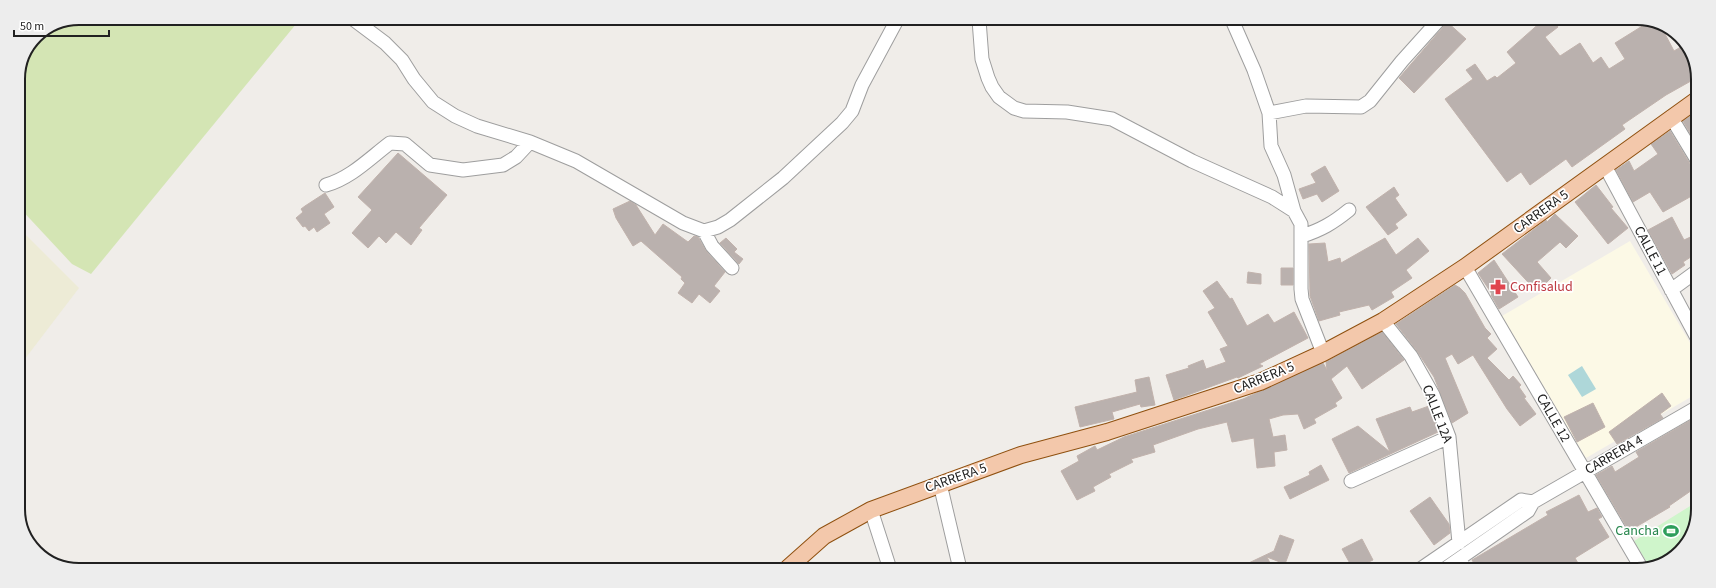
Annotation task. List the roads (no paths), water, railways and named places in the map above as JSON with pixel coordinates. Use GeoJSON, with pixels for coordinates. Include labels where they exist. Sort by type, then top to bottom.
{"type":"FeatureCollection","features":[{"type":"Feature","properties":{"kind":"main road","name":"CARRERA 5"},"geometry":{"type":"LineString","coordinates":[[794,563],[824,536],[871,510],[1021,455],[1107,432],[1260,382],[1323,353],[1383,321],[1464,267],[1691,104]]}},
{"type":"Feature","properties":{"kind":"street"},"geometry":{"type":"LineString","coordinates":[[362,25],[385,43],[402,60],[414,79],[433,102],[455,116],[477,126],[530,142],[576,161],[683,223],[704,230],[718,227],[730,220],[783,178],[842,123],[852,111],[862,85],[894,25]]}},
{"type":"Feature","properties":{"kind":"street"},"geometry":{"type":"LineString","coordinates":[[979,25],[982,59],[988,78],[999,97],[1014,108],[1024,111],[1067,112],[1112,119],[1192,161],[1272,197],[1294,211]]}},
{"type":"Feature","properties":{"kind":"street"},"geometry":{"type":"LineString","coordinates":[[1234,25],[1254,70],[1269,113],[1271,146],[1284,175],[1294,211],[1301,224],[1300,289],[1302,299],[1323,353]]}},
{"type":"Feature","properties":{"kind":"street"},"geometry":{"type":"LineString","coordinates":[[1269,113],[1306,106],[1361,107],[1370,101],[1402,61],[1434,25]]}},
{"type":"Feature","properties":{"kind":"street"},"geometry":{"type":"LineString","coordinates":[[1671,117],[1691,150]]}},
{"type":"Feature","properties":{"kind":"street"},"geometry":{"type":"LineString","coordinates":[[326,185],[338,182],[353,173],[390,143],[405,144],[430,166],[463,170],[503,165],[516,157],[530,142]]}},
{"type":"Feature","properties":{"kind":"street","name":"CALLE 11"},"geometry":{"type":"LineString","coordinates":[[1605,166],[1691,327]]}},
{"type":"Feature","properties":{"kind":"street"},"geometry":{"type":"LineString","coordinates":[[1302,236],[1320,230],[1349,210]]}},
{"type":"Feature","properties":{"kind":"street"},"geometry":{"type":"LineString","coordinates":[[704,230],[712,246],[732,268]]}},
{"type":"Feature","properties":{"kind":"street","name":"CALLE 12"},"geometry":{"type":"LineString","coordinates":[[1464,267],[1638,563]]}},
{"type":"Feature","properties":{"kind":"street"},"geometry":{"type":"LineString","coordinates":[[1671,290],[1691,275]]}},
{"type":"Feature","properties":{"kind":"street","name":"CALLE 12A"},"geometry":{"type":"LineString","coordinates":[[1383,321],[1411,356],[1433,395],[1448,437],[1459,543]]}},
{"type":"Feature","properties":{"kind":"street","name":"CARRERA 4"},"geometry":{"type":"LineString","coordinates":[[1465,563],[1528,511],[1533,502],[1691,411]]}},
{"type":"Feature","properties":{"kind":"street"},"geometry":{"type":"LineString","coordinates":[[1351,481],[1448,437]]}},
{"type":"Feature","properties":{"kind":"street"},"geometry":{"type":"LineString","coordinates":[[940,484],[959,563]]}},
{"type":"Feature","properties":{"kind":"street","name":"CARRERA 4"},"geometry":{"type":"LineString","coordinates":[[1429,563],[1521,500],[1533,502]]}},
{"type":"Feature","properties":{"kind":"street"},"geometry":{"type":"LineString","coordinates":[[871,510],[888,563]]}},
{"type":"Feature","properties":{"kind":"water"},"geometry":{"type":"Polygon","coordinates":[[[1582,366],[1596,389],[1582,397],[1568,375],[1582,366]]]}},
{"type":"Feature","properties":{"kind":"place","name":"Confisalud"},"geometry":{"type":"Point","coordinates":[1498,287]}},
{"type":"Feature","properties":{"kind":"place","name":"Cancha"},"geometry":{"type":"Point","coordinates":[1671,531]}}]}
